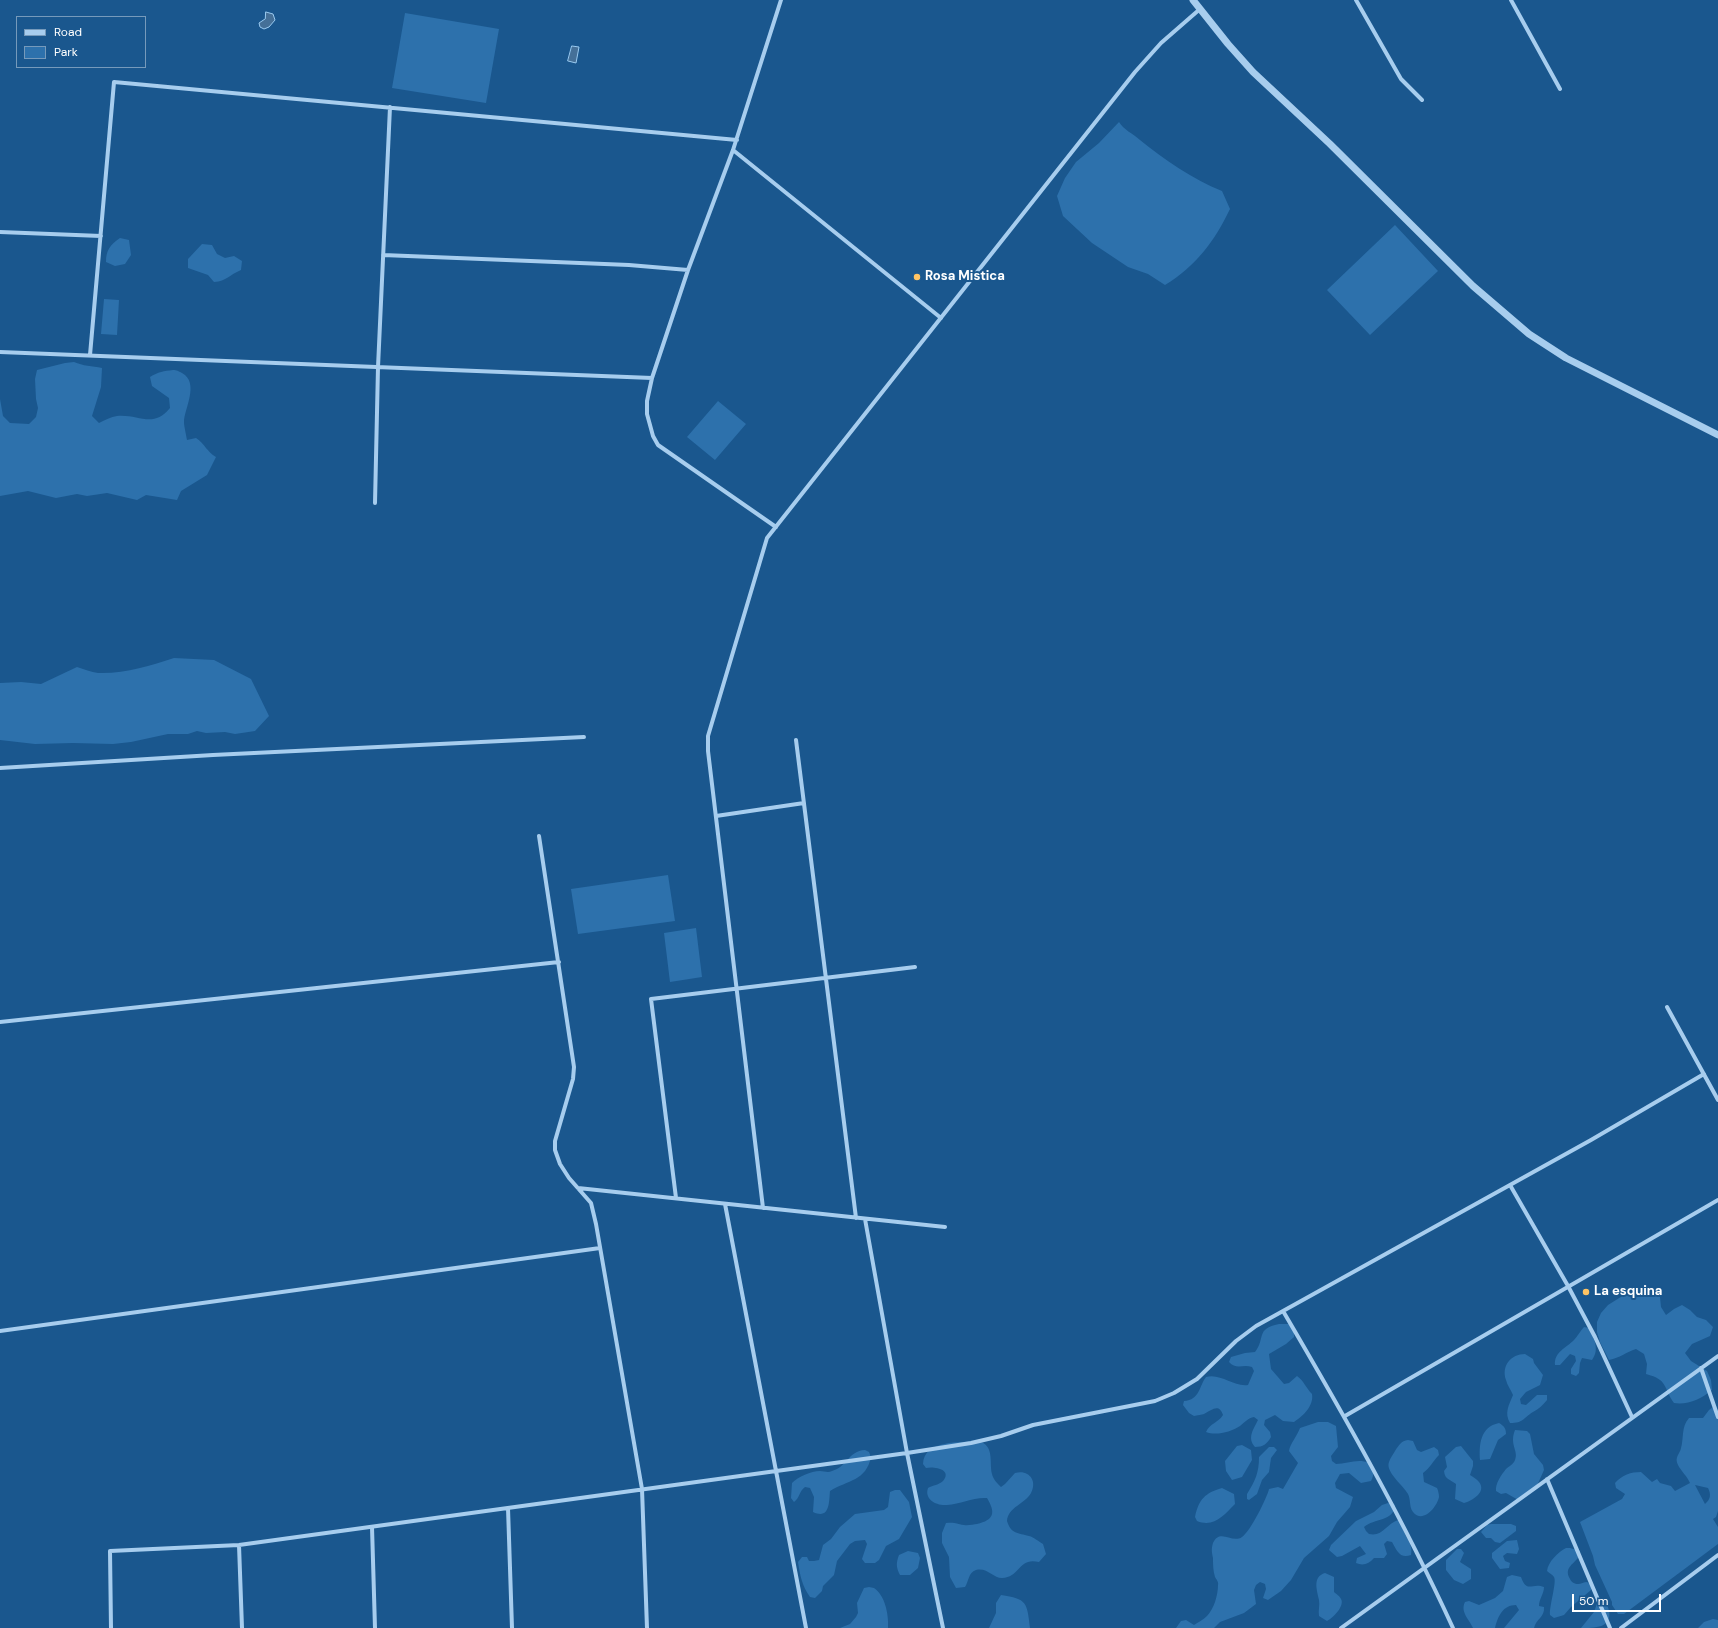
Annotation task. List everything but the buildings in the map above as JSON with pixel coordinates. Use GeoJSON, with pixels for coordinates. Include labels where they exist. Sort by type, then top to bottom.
{"type":"FeatureCollection","features":[{"type":"Feature","properties":{"kind":"street"},"geometry":{"type":"LineString","coordinates":[[776,527],[658,445],[653,436],[648,414],[647,400],[652,378],[688,270],[734,150],[781,0]]}},
{"type":"Feature","properties":{"kind":"street"},"geometry":{"type":"LineString","coordinates":[[1193,0],[1228,44],[1253,72],[1330,144],[1473,286],[1512,320],[1547,347],[1566,358],[1718,435]]}},
{"type":"Feature","properties":{"kind":"street"},"geometry":{"type":"LineString","coordinates":[[1356,0],[1401,79],[1422,100]]}},
{"type":"Feature","properties":{"kind":"street"},"geometry":{"type":"LineString","coordinates":[[1510,0],[1560,89]]}},
{"type":"Feature","properties":{"kind":"street"},"geometry":{"type":"LineString","coordinates":[[763,1208],[708,751],[708,736],[767,538],[1135,72],[1161,43],[1200,9]]}},
{"type":"Feature","properties":{"kind":"street"},"geometry":{"type":"LineString","coordinates":[[90,355],[114,82],[737,140]]}},
{"type":"Feature","properties":{"kind":"street"},"geometry":{"type":"LineString","coordinates":[[375,503],[378,367],[390,107]]}},
{"type":"Feature","properties":{"kind":"street"},"geometry":{"type":"LineString","coordinates":[[734,150],[942,318]]}},
{"type":"Feature","properties":{"kind":"street"},"geometry":{"type":"LineString","coordinates":[[0,232],[101,236]]}},
{"type":"Feature","properties":{"kind":"street"},"geometry":{"type":"LineString","coordinates":[[383,255],[629,265],[688,270]]}},
{"type":"Feature","properties":{"kind":"street"},"geometry":{"type":"LineString","coordinates":[[0,352],[652,378]]}},
{"type":"Feature","properties":{"kind":"street"},"geometry":{"type":"LineString","coordinates":[[0,768],[213,755],[584,737]]}},
{"type":"Feature","properties":{"kind":"street"},"geometry":{"type":"LineString","coordinates":[[796,740],[856,1218]]}},
{"type":"Feature","properties":{"kind":"street"},"geometry":{"type":"LineString","coordinates":[[716,816],[804,803]]}},
{"type":"Feature","properties":{"kind":"street"},"geometry":{"type":"LineString","coordinates":[[539,836],[574,1067],[573,1079],[555,1141],[555,1150],[560,1164],[591,1203],[600,1248],[642,1489],[647,1628]]}},
{"type":"Feature","properties":{"kind":"street"},"geometry":{"type":"LineString","coordinates":[[0,1022],[559,962]]}},
{"type":"Feature","properties":{"kind":"street"},"geometry":{"type":"LineString","coordinates":[[676,1198],[651,999],[914,967]]}},
{"type":"Feature","properties":{"kind":"street"},"geometry":{"type":"LineString","coordinates":[[1667,1007],[1718,1100]]}},
{"type":"Feature","properties":{"kind":"street"},"geometry":{"type":"LineString","coordinates":[[111,1628],[110,1550],[239,1545],[907,1453],[971,1443],[1000,1436],[1033,1425],[1155,1401],[1174,1393],[1197,1380],[1236,1341],[1256,1326],[1510,1185],[1704,1074]]}},
{"type":"Feature","properties":{"kind":"street"},"geometry":{"type":"LineString","coordinates":[[1510,1185],[1568,1286],[1595,1337],[1632,1418]]}},
{"type":"Feature","properties":{"kind":"street"},"geometry":{"type":"LineString","coordinates":[[578,1188],[945,1227]]}},
{"type":"Feature","properties":{"kind":"street"},"geometry":{"type":"LineString","coordinates":[[1345,1416],[1718,1200]]}},
{"type":"Feature","properties":{"kind":"street"},"geometry":{"type":"LineString","coordinates":[[725,1204],[806,1628]]}},
{"type":"Feature","properties":{"kind":"street"},"geometry":{"type":"LineString","coordinates":[[865,1219],[907,1453],[943,1628]]}},
{"type":"Feature","properties":{"kind":"street"},"geometry":{"type":"LineString","coordinates":[[0,1331],[600,1248]]}},
{"type":"Feature","properties":{"kind":"street"},"geometry":{"type":"LineString","coordinates":[[1283,1311],[1345,1416],[1425,1567],[1453,1628]]}},
{"type":"Feature","properties":{"kind":"street"},"geometry":{"type":"LineString","coordinates":[[1341,1628],[1718,1356]]}},
{"type":"Feature","properties":{"kind":"street"},"geometry":{"type":"LineString","coordinates":[[1701,1368],[1718,1417]]}},
{"type":"Feature","properties":{"kind":"street"},"geometry":{"type":"LineString","coordinates":[[1547,1479],[1610,1628]]}},
{"type":"Feature","properties":{"kind":"street"},"geometry":{"type":"LineString","coordinates":[[508,1508],[512,1628]]}},
{"type":"Feature","properties":{"kind":"street"},"geometry":{"type":"LineString","coordinates":[[372,1526],[375,1628]]}},
{"type":"Feature","properties":{"kind":"street"},"geometry":{"type":"LineString","coordinates":[[239,1545],[242,1628]]}},
{"type":"Feature","properties":{"kind":"street"},"geometry":{"type":"LineString","coordinates":[[1622,1628],[1718,1554]]}},
{"type":"Feature","properties":{"kind":"green space"},"geometry":{"type":"Polygon","coordinates":[[[405,13],[499,29],[486,103],[392,88],[405,13]]]}},
{"type":"Feature","properties":{"kind":"green space"},"geometry":{"type":"Polygon","coordinates":[[[1119,122],[1169,162],[1189,175],[1222,191],[1230,209],[1211,243],[1186,270],[1165,285],[1148,274],[1128,267],[1092,243],[1063,216],[1057,196],[1065,178],[1076,162],[1099,143],[1119,122]]]}},
{"type":"Feature","properties":{"kind":"green space"},"geometry":{"type":"Polygon","coordinates":[[[1395,225],[1438,271],[1370,335],[1327,290],[1395,225]]]}},
{"type":"Feature","properties":{"kind":"green space"},"geometry":{"type":"Polygon","coordinates":[[[120,238],[129,240],[131,255],[125,264],[115,266],[106,262],[107,254],[111,246],[120,238]]]}},
{"type":"Feature","properties":{"kind":"green space"},"geometry":{"type":"Polygon","coordinates":[[[202,244],[212,245],[217,254],[225,258],[234,256],[242,261],[241,270],[225,279],[214,282],[208,275],[188,268],[188,259],[202,244]]]}},
{"type":"Feature","properties":{"kind":"green space"},"geometry":{"type":"Polygon","coordinates":[[[104,299],[119,300],[117,335],[101,334],[104,299]]]}},
{"type":"Feature","properties":{"kind":"green space"},"geometry":{"type":"Polygon","coordinates":[[[74,362],[102,368],[101,387],[92,416],[99,423],[117,416],[145,419],[158,418],[170,408],[169,398],[152,386],[150,377],[161,372],[177,370],[187,377],[191,389],[184,422],[187,440],[196,438],[210,453],[216,457],[207,475],[181,491],[177,500],[146,495],[137,500],[107,493],[87,496],[77,494],[56,498],[28,491],[0,496],[0,399],[3,416],[10,423],[29,424],[36,417],[38,408],[35,379],[37,370],[74,362]]]}},
{"type":"Feature","properties":{"kind":"green space"},"geometry":{"type":"Polygon","coordinates":[[[718,401],[746,424],[715,460],[687,437],[718,401]]]}},
{"type":"Feature","properties":{"kind":"green space"},"geometry":{"type":"Polygon","coordinates":[[[174,658],[214,660],[251,679],[269,716],[255,731],[235,734],[225,732],[206,733],[197,731],[188,734],[168,734],[131,742],[113,744],[35,744],[0,740],[0,683],[21,682],[41,684],[77,667],[98,673],[108,673],[146,667],[174,658]]]}},
{"type":"Feature","properties":{"kind":"green space"},"geometry":{"type":"Polygon","coordinates":[[[668,875],[675,921],[578,934],[571,889],[668,875]]]}},
{"type":"Feature","properties":{"kind":"green space"},"geometry":{"type":"Polygon","coordinates":[[[696,928],[702,977],[670,982],[664,933],[696,928]]]}},
{"type":"Feature","properties":{"kind":"green space"},"geometry":{"type":"Polygon","coordinates":[[[1651,1293],[1660,1297],[1661,1307],[1666,1315],[1682,1305],[1697,1317],[1706,1320],[1713,1327],[1710,1336],[1692,1344],[1685,1353],[1691,1361],[1707,1371],[1711,1380],[1712,1390],[1694,1401],[1674,1403],[1662,1382],[1653,1376],[1646,1374],[1647,1364],[1644,1354],[1636,1349],[1609,1360],[1600,1342],[1597,1332],[1597,1322],[1601,1313],[1608,1305],[1624,1295],[1643,1297],[1651,1293]]]}},
{"type":"Feature","properties":{"kind":"green space"},"geometry":{"type":"Polygon","coordinates":[[[1279,1324],[1289,1324],[1294,1332],[1294,1337],[1286,1344],[1269,1354],[1271,1369],[1284,1384],[1289,1383],[1297,1376],[1312,1394],[1310,1407],[1294,1422],[1283,1421],[1275,1415],[1265,1420],[1264,1425],[1270,1432],[1271,1437],[1263,1446],[1255,1447],[1251,1440],[1254,1427],[1258,1420],[1254,1417],[1248,1419],[1240,1426],[1228,1432],[1214,1434],[1206,1432],[1223,1415],[1221,1411],[1215,1408],[1203,1414],[1194,1416],[1189,1413],[1183,1405],[1184,1401],[1193,1398],[1196,1395],[1206,1377],[1217,1377],[1237,1384],[1248,1385],[1254,1371],[1252,1367],[1234,1366],[1229,1362],[1231,1357],[1255,1352],[1264,1331],[1279,1324]]]}},
{"type":"Feature","properties":{"kind":"green space"},"geometry":{"type":"Polygon","coordinates":[[[1584,1327],[1589,1328],[1593,1336],[1596,1352],[1592,1360],[1582,1358],[1579,1373],[1576,1376],[1571,1374],[1571,1369],[1576,1361],[1575,1356],[1570,1354],[1560,1365],[1555,1365],[1555,1361],[1558,1353],[1574,1340],[1584,1327]]]}},
{"type":"Feature","properties":{"kind":"green space"},"geometry":{"type":"Polygon","coordinates":[[[1525,1354],[1533,1359],[1534,1363],[1543,1375],[1540,1385],[1526,1392],[1520,1399],[1521,1404],[1526,1405],[1537,1395],[1547,1395],[1547,1400],[1523,1420],[1510,1423],[1507,1412],[1513,1395],[1507,1382],[1505,1370],[1508,1362],[1515,1356],[1525,1354]]]}},
{"type":"Feature","properties":{"kind":"green space"},"geometry":{"type":"Polygon","coordinates":[[[1713,1407],[1718,1416],[1718,1511],[1716,1517],[1713,1519],[1718,1527],[1718,1544],[1624,1614],[1618,1614],[1612,1605],[1595,1565],[1580,1522],[1622,1499],[1625,1494],[1616,1488],[1615,1483],[1627,1474],[1641,1472],[1652,1482],[1657,1479],[1660,1483],[1671,1486],[1675,1491],[1690,1483],[1677,1462],[1686,1421],[1689,1418],[1703,1418],[1713,1407]],[[1695,1485],[1705,1504],[1710,1496],[1708,1488],[1695,1485]]]}},
{"type":"Feature","properties":{"kind":"green space"},"geometry":{"type":"Polygon","coordinates":[[[1318,1422],[1328,1422],[1336,1426],[1338,1447],[1331,1456],[1332,1461],[1336,1464],[1357,1461],[1369,1463],[1373,1472],[1371,1481],[1361,1483],[1349,1473],[1340,1474],[1335,1483],[1336,1488],[1353,1497],[1350,1507],[1337,1522],[1329,1536],[1304,1558],[1291,1580],[1281,1591],[1268,1600],[1263,1598],[1266,1589],[1265,1584],[1260,1582],[1256,1585],[1254,1590],[1256,1604],[1244,1613],[1220,1622],[1214,1628],[1176,1628],[1181,1621],[1186,1620],[1194,1625],[1204,1619],[1212,1610],[1218,1584],[1213,1570],[1213,1543],[1219,1537],[1223,1536],[1238,1539],[1245,1534],[1258,1514],[1269,1489],[1278,1487],[1283,1489],[1298,1463],[1289,1451],[1300,1428],[1318,1422]]]}},
{"type":"Feature","properties":{"kind":"green space"},"geometry":{"type":"Polygon","coordinates":[[[1499,1423],[1506,1430],[1506,1434],[1498,1440],[1490,1459],[1480,1460],[1480,1448],[1484,1433],[1488,1428],[1499,1423]]]}},
{"type":"Feature","properties":{"kind":"green space"},"geometry":{"type":"Polygon","coordinates":[[[1515,1430],[1527,1431],[1530,1434],[1534,1454],[1543,1465],[1544,1470],[1536,1488],[1520,1501],[1506,1493],[1501,1494],[1496,1491],[1496,1485],[1500,1477],[1512,1464],[1516,1457],[1513,1444],[1513,1435],[1515,1430]]]}},
{"type":"Feature","properties":{"kind":"green space"},"geometry":{"type":"Polygon","coordinates":[[[1408,1440],[1413,1441],[1417,1450],[1421,1452],[1434,1447],[1438,1450],[1439,1455],[1423,1473],[1424,1482],[1437,1488],[1439,1497],[1438,1501],[1429,1513],[1421,1516],[1413,1512],[1408,1494],[1392,1474],[1389,1466],[1390,1459],[1399,1445],[1408,1440]]]}},
{"type":"Feature","properties":{"kind":"green space"},"geometry":{"type":"Polygon","coordinates":[[[978,1441],[987,1446],[989,1450],[993,1476],[995,1481],[1001,1487],[1015,1473],[1020,1472],[1028,1474],[1032,1480],[1033,1488],[1031,1493],[1010,1512],[1007,1521],[1013,1531],[1035,1538],[1043,1544],[1046,1554],[1039,1562],[1027,1562],[1008,1577],[999,1578],[980,1569],[973,1571],[965,1587],[956,1588],[950,1577],[949,1557],[942,1543],[942,1533],[946,1523],[961,1525],[977,1524],[990,1518],[992,1515],[992,1508],[987,1498],[947,1505],[935,1503],[929,1498],[927,1492],[928,1488],[943,1481],[946,1474],[941,1469],[926,1468],[923,1464],[925,1456],[936,1446],[978,1441]]]}},
{"type":"Feature","properties":{"kind":"green space"},"geometry":{"type":"Polygon","coordinates":[[[1242,1445],[1251,1450],[1252,1460],[1242,1477],[1232,1480],[1226,1471],[1225,1461],[1237,1446],[1242,1445]]]}},
{"type":"Feature","properties":{"kind":"green space"},"geometry":{"type":"Polygon","coordinates":[[[1461,1446],[1473,1461],[1470,1475],[1479,1482],[1481,1486],[1478,1496],[1464,1503],[1455,1499],[1456,1484],[1447,1478],[1444,1471],[1447,1467],[1445,1457],[1456,1447],[1461,1446]]]}},
{"type":"Feature","properties":{"kind":"green space"},"geometry":{"type":"Polygon","coordinates":[[[1269,1447],[1274,1447],[1277,1450],[1271,1458],[1269,1472],[1262,1480],[1257,1494],[1249,1500],[1247,1499],[1247,1494],[1256,1477],[1259,1457],[1269,1447]]]}},
{"type":"Feature","properties":{"kind":"green space"},"geometry":{"type":"Polygon","coordinates":[[[865,1450],[869,1452],[871,1457],[869,1465],[861,1475],[855,1479],[830,1491],[828,1509],[823,1514],[813,1512],[814,1497],[810,1488],[805,1487],[794,1502],[791,1498],[792,1483],[798,1479],[813,1472],[829,1472],[837,1469],[855,1453],[865,1450]]]}},
{"type":"Feature","properties":{"kind":"green space"},"geometry":{"type":"Polygon","coordinates":[[[1222,1488],[1234,1494],[1235,1504],[1223,1516],[1214,1522],[1203,1523],[1197,1521],[1195,1517],[1201,1501],[1211,1492],[1222,1488]]]}},
{"type":"Feature","properties":{"kind":"green space"},"geometry":{"type":"Polygon","coordinates":[[[900,1490],[909,1502],[912,1517],[899,1539],[886,1546],[879,1560],[875,1563],[865,1563],[862,1559],[867,1544],[865,1540],[855,1541],[850,1544],[837,1561],[834,1575],[823,1586],[822,1591],[815,1598],[810,1597],[805,1589],[798,1562],[802,1557],[807,1557],[809,1561],[819,1560],[823,1545],[831,1539],[840,1527],[855,1514],[884,1510],[888,1507],[890,1492],[900,1490]]]}},
{"type":"Feature","properties":{"kind":"green space"},"geometry":{"type":"Polygon","coordinates":[[[1391,1502],[1395,1505],[1391,1514],[1364,1527],[1369,1534],[1378,1534],[1398,1520],[1402,1523],[1404,1532],[1411,1546],[1411,1555],[1401,1555],[1392,1542],[1387,1541],[1384,1544],[1387,1554],[1384,1558],[1374,1558],[1370,1562],[1363,1564],[1356,1563],[1357,1558],[1366,1554],[1360,1546],[1342,1556],[1337,1557],[1329,1550],[1331,1545],[1356,1521],[1374,1512],[1382,1505],[1391,1502]]]}},
{"type":"Feature","properties":{"kind":"green space"},"geometry":{"type":"Polygon","coordinates":[[[1511,1524],[1516,1526],[1516,1531],[1500,1543],[1495,1542],[1491,1538],[1486,1538],[1481,1532],[1487,1525],[1511,1524]]]}},
{"type":"Feature","properties":{"kind":"green space"},"geometry":{"type":"Polygon","coordinates":[[[1517,1540],[1519,1549],[1517,1554],[1507,1553],[1503,1556],[1505,1561],[1510,1563],[1509,1568],[1500,1569],[1492,1558],[1492,1553],[1507,1541],[1517,1540]]]}},
{"type":"Feature","properties":{"kind":"green space"},"geometry":{"type":"Polygon","coordinates":[[[1566,1548],[1580,1551],[1578,1558],[1570,1566],[1568,1575],[1573,1583],[1579,1584],[1587,1582],[1591,1585],[1591,1590],[1564,1615],[1554,1618],[1550,1615],[1550,1611],[1555,1580],[1547,1571],[1549,1564],[1566,1548]]]}},
{"type":"Feature","properties":{"kind":"green space"},"geometry":{"type":"Polygon","coordinates":[[[1457,1549],[1461,1549],[1464,1553],[1460,1562],[1471,1569],[1471,1579],[1463,1584],[1454,1580],[1446,1570],[1446,1560],[1457,1549]]]}},
{"type":"Feature","properties":{"kind":"green space"},"geometry":{"type":"Polygon","coordinates":[[[908,1551],[918,1553],[920,1558],[918,1568],[910,1575],[900,1575],[897,1567],[899,1555],[908,1551]]]}},
{"type":"Feature","properties":{"kind":"green space"},"geometry":{"type":"Polygon","coordinates":[[[1325,1573],[1334,1577],[1334,1592],[1340,1597],[1342,1602],[1338,1612],[1327,1621],[1319,1616],[1319,1602],[1316,1584],[1318,1578],[1325,1573]]]}},
{"type":"Feature","properties":{"kind":"green space"},"geometry":{"type":"Polygon","coordinates":[[[1512,1575],[1521,1577],[1525,1585],[1544,1587],[1539,1606],[1544,1607],[1544,1610],[1534,1628],[1504,1628],[1519,1610],[1516,1605],[1511,1605],[1504,1609],[1495,1628],[1473,1628],[1464,1612],[1465,1602],[1469,1601],[1479,1605],[1495,1598],[1503,1591],[1507,1577],[1512,1575]]]}},
{"type":"Feature","properties":{"kind":"green space"},"geometry":{"type":"Polygon","coordinates":[[[869,1587],[878,1591],[884,1600],[888,1617],[888,1628],[840,1628],[850,1624],[856,1617],[858,1613],[857,1603],[864,1588],[869,1587]]]}},
{"type":"Feature","properties":{"kind":"green space"},"geometry":{"type":"Polygon","coordinates":[[[1001,1595],[1016,1598],[1024,1603],[1028,1612],[1030,1628],[989,1628],[996,1613],[996,1603],[1001,1595]]]}},
{"type":"Feature","properties":{"kind":"green space"},"geometry":{"type":"Polygon","coordinates":[[[1599,1598],[1604,1599],[1607,1605],[1609,1611],[1608,1621],[1601,1626],[1581,1628],[1594,1612],[1599,1598]]]}},
{"type":"Feature","properties":{"kind":"green space"},"geometry":{"type":"Polygon","coordinates":[[[1713,1619],[1718,1620],[1718,1628],[1698,1628],[1704,1622],[1713,1619]]]}},
{"type":"Feature","properties":{"kind":"shaded area"},"geometry":{"type":"Polygon","coordinates":[[[266,12],[273,14],[275,20],[269,27],[264,29],[260,27],[259,23],[265,19],[266,12]]]}},
{"type":"Feature","properties":{"kind":"shaded area"},"geometry":{"type":"Polygon","coordinates":[[[572,46],[579,47],[576,63],[568,61],[572,46]]]}},
{"type":"Feature","properties":{"kind":"place","name":"Rosa Mistica"},"geometry":{"type":"Point","coordinates":[917,277]}},
{"type":"Feature","properties":{"kind":"place","name":"La esquina"},"geometry":{"type":"Point","coordinates":[1586,1292]}}]}
